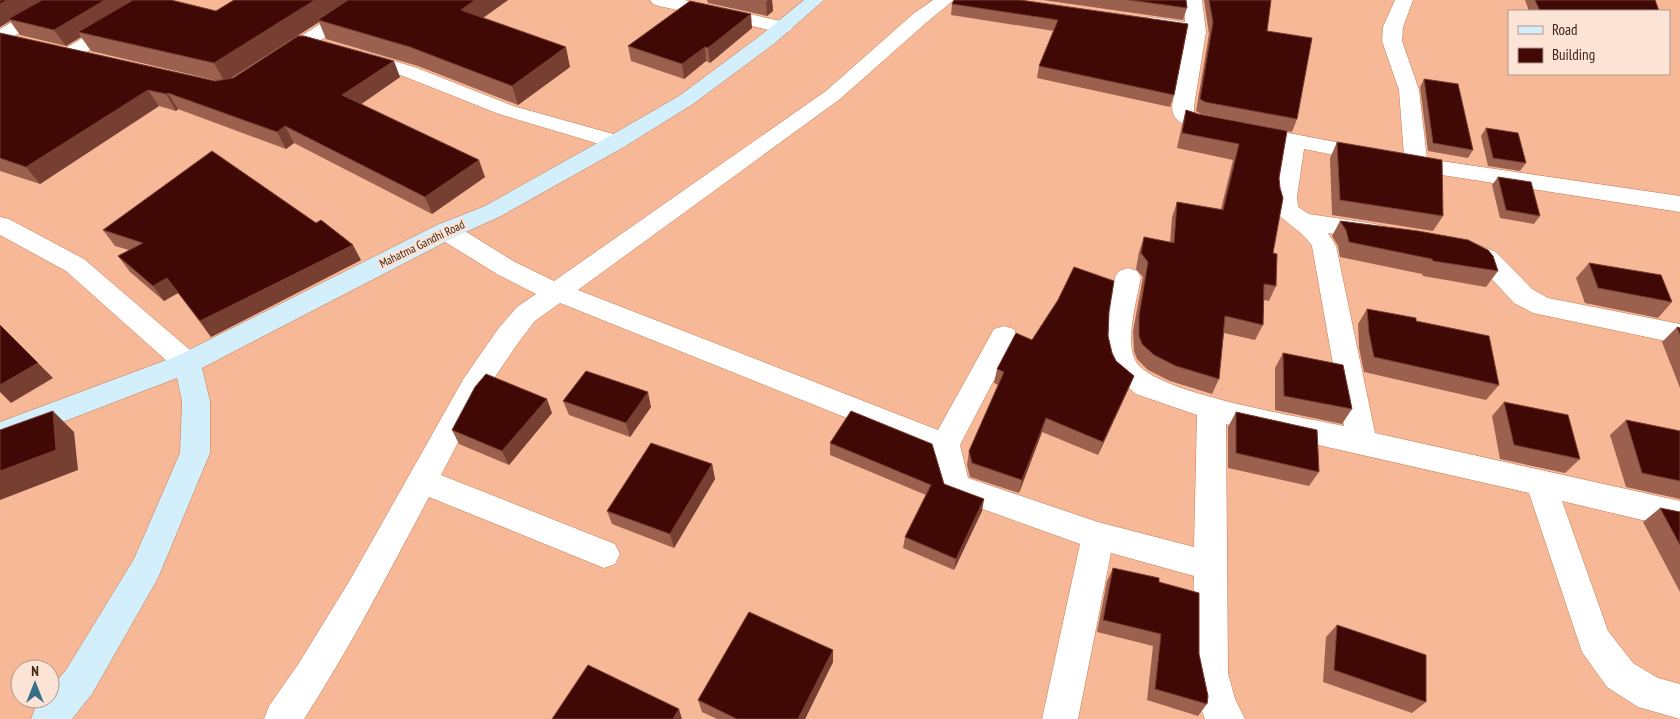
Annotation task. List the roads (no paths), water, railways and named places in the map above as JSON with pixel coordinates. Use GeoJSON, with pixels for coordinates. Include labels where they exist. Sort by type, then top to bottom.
{"type":"FeatureCollection","features":[{"type":"Feature","properties":{"kind":"main road","name":"Mahatma Gandhi Road"},"geometry":{"type":"LineString","coordinates":[[0,434],[187,362],[446,231],[493,210],[616,142],[686,100],[783,27],[815,0]]}},
{"type":"Feature","properties":{"kind":"main road"},"geometry":{"type":"LineString","coordinates":[[49,719],[79,682],[146,568],[195,453],[196,401],[187,362]]}},
{"type":"Feature","properties":{"kind":"street"},"geometry":{"type":"LineString","coordinates":[[64,0],[15,27],[4,35],[4,40],[95,61]]}},
{"type":"Feature","properties":{"kind":"street"},"geometry":{"type":"LineString","coordinates":[[68,55],[159,0]]}},
{"type":"Feature","properties":{"kind":"street"},"geometry":{"type":"LineString","coordinates":[[369,0],[293,50],[312,44],[339,50],[410,72],[506,110],[616,142]]}},
{"type":"Feature","properties":{"kind":"street"},"geometry":{"type":"LineString","coordinates":[[659,0],[783,27]]}},
{"type":"Feature","properties":{"kind":"street"},"geometry":{"type":"LineString","coordinates":[[282,719],[312,675],[362,591],[474,386],[508,336],[526,314],[550,289],[833,95],[920,18],[945,0]]}},
{"type":"Feature","properties":{"kind":"street"},"geometry":{"type":"LineString","coordinates":[[1193,0],[1197,34],[1183,114],[1194,120],[1416,164],[1680,204]]}},
{"type":"Feature","properties":{"kind":"street"},"geometry":{"type":"LineString","coordinates":[[1404,0],[1394,27],[1392,41],[1409,90],[1416,164]]}},
{"type":"Feature","properties":{"kind":"street"},"geometry":{"type":"LineString","coordinates":[[1134,21],[1195,29]]}},
{"type":"Feature","properties":{"kind":"street"},"geometry":{"type":"LineString","coordinates":[[1295,140],[1285,197],[1287,210],[1315,231],[1324,246],[1362,442]]}},
{"type":"Feature","properties":{"kind":"street"},"geometry":{"type":"LineString","coordinates":[[1300,221],[1400,235]]}},
{"type":"Feature","properties":{"kind":"street"},"geometry":{"type":"LineString","coordinates":[[0,225],[75,264],[187,362]]}},
{"type":"Feature","properties":{"kind":"street"},"geometry":{"type":"LineString","coordinates":[[446,231],[506,268],[550,289],[945,445]]}},
{"type":"Feature","properties":{"kind":"street"},"geometry":{"type":"LineString","coordinates":[[1447,243],[1486,258],[1523,296],[1542,306],[1680,334]]}},
{"type":"Feature","properties":{"kind":"street"},"geometry":{"type":"LineString","coordinates":[[1128,277],[1119,327],[1119,350],[1123,367],[1146,386],[1212,409],[1680,516]]}},
{"type":"Feature","properties":{"kind":"street"},"geometry":{"type":"LineString","coordinates":[[1004,336],[945,445],[955,486],[1098,536],[1210,566]]}},
{"type":"Feature","properties":{"kind":"street"},"geometry":{"type":"LineString","coordinates":[[1212,409],[1210,673],[1219,708],[1227,719]]}},
{"type":"Feature","properties":{"kind":"street"},"geometry":{"type":"LineString","coordinates":[[422,481],[604,554]]}},
{"type":"Feature","properties":{"kind":"street"},"geometry":{"type":"LineString","coordinates":[[1541,484],[1594,640],[1620,675],[1651,694],[1680,702]]}},
{"type":"Feature","properties":{"kind":"street"},"geometry":{"type":"LineString","coordinates":[[1060,719],[1098,536]]}}]}
